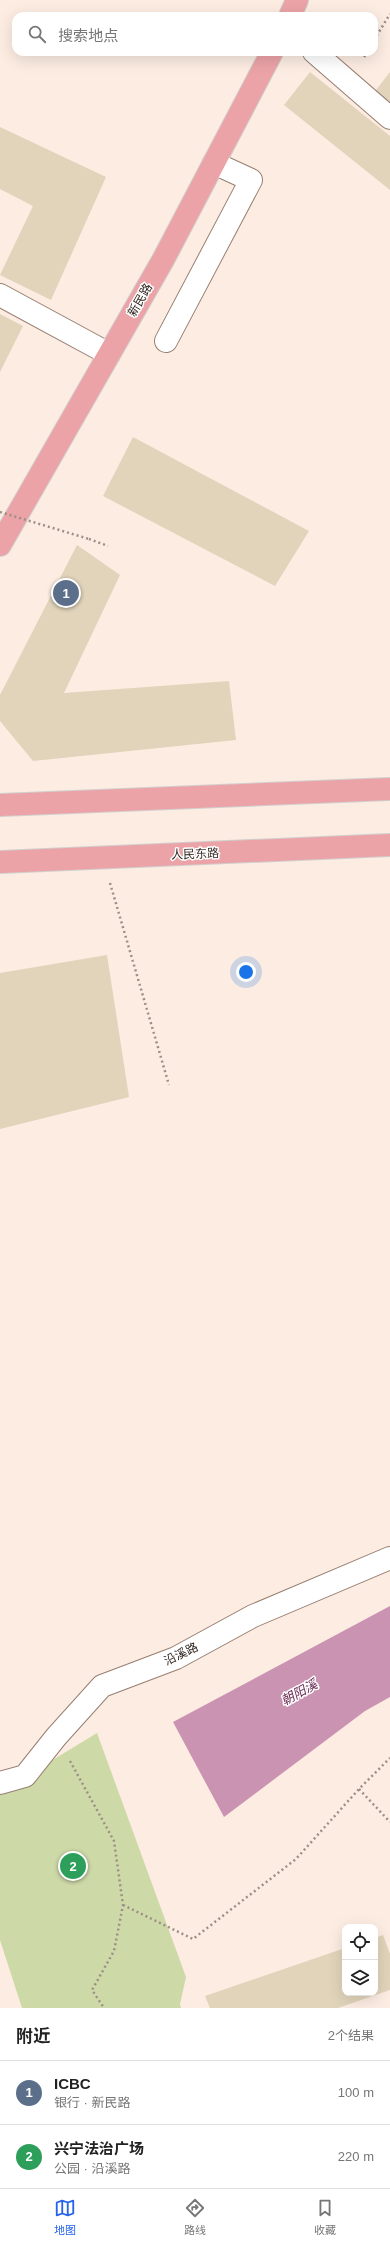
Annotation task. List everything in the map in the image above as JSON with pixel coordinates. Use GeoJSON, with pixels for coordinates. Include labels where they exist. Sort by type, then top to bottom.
{"type":"FeatureCollection","features":[{"type":"Feature","properties":{"kind":"main road"},"geometry":{"type":"LineString","coordinates":[[292,12],[297,0]]}},
{"type":"Feature","properties":{"kind":"main road","name":"新民路"},"geometry":{"type":"LineString","coordinates":[[0,545],[163,260],[270,56]]}},
{"type":"Feature","properties":{"kind":"main road"},"geometry":{"type":"LineString","coordinates":[[0,805],[390,789]]}},
{"type":"Feature","properties":{"kind":"main road","name":"人民东路"},"geometry":{"type":"LineString","coordinates":[[0,862],[390,845]]}},
{"type":"Feature","properties":{"kind":"street"},"geometry":{"type":"LineString","coordinates":[[319,56],[390,118]]}},
{"type":"Feature","properties":{"kind":"street"},"geometry":{"type":"LineString","coordinates":[[166,341],[251,180],[214,163]]}},
{"type":"Feature","properties":{"kind":"street"},"geometry":{"type":"LineString","coordinates":[[0,295],[109,354]]}},
{"type":"Feature","properties":{"kind":"street","name":"沿溪路"},"geometry":{"type":"LineString","coordinates":[[0,1783],[25,1776],[56,1737],[102,1686],[176,1658],[252,1616],[390,1558]]}},
{"type":"Feature","properties":{"kind":"path"},"geometry":{"type":"LineString","coordinates":[[378,34],[390,14]]}},
{"type":"Feature","properties":{"kind":"path"},"geometry":{"type":"LineString","coordinates":[[0,512],[108,546]]}},
{"type":"Feature","properties":{"kind":"path"},"geometry":{"type":"LineString","coordinates":[[102,857],[169,1085]]}},
{"type":"Feature","properties":{"kind":"path"},"geometry":{"type":"LineString","coordinates":[[56,1737],[114,1841],[123,1905],[114,1951],[92,1990],[104,2008]]}},
{"type":"Feature","properties":{"kind":"path"},"geometry":{"type":"LineString","coordinates":[[123,1905],[193,1939],[296,1860],[358,1789],[390,1758]]}},
{"type":"Feature","properties":{"kind":"path"},"geometry":{"type":"LineString","coordinates":[[358,1789],[390,1822]]}},
{"type":"Feature","properties":{"kind":"green space"},"geometry":{"type":"Polygon","coordinates":[[[97,1733],[186,1977],[180,2004],[181,2008],[22,2008],[0,1940],[0,1792],[97,1733]]]}},
{"type":"Feature","properties":{"kind":"water","name":"朝阳溪"},"geometry":{"type":"Polygon","coordinates":[[[390,1606],[390,1697],[365,1711],[224,1817],[173,1722],[390,1606]]]}},
{"type":"Feature","properties":{"kind":"building"},"geometry":{"type":"Polygon","coordinates":[[[310,72],[390,136],[390,190],[284,105],[310,72]]]}},
{"type":"Feature","properties":{"kind":"building"},"geometry":{"type":"Polygon","coordinates":[[[390,72],[390,108],[373,94],[390,72]]]}},
{"type":"Feature","properties":{"kind":"building"},"geometry":{"type":"Polygon","coordinates":[[[0,127],[106,177],[51,300],[0,275],[33,206],[0,189],[0,127]]]}},
{"type":"Feature","properties":{"kind":"building"},"geometry":{"type":"Polygon","coordinates":[[[0,314],[23,326],[0,372],[0,314]]]}},
{"type":"Feature","properties":{"kind":"building"},"geometry":{"type":"Polygon","coordinates":[[[133,437],[309,531],[275,586],[103,496],[133,437]]]}},
{"type":"Feature","properties":{"kind":"building"},"geometry":{"type":"Polygon","coordinates":[[[77,545],[120,575],[64,693],[229,681],[236,740],[33,761],[0,721],[0,695],[77,545]]]}},
{"type":"Feature","properties":{"kind":"building"},"geometry":{"type":"Polygon","coordinates":[[[107,955],[129,1097],[0,1129],[0,973],[107,955]]]}},
{"type":"Feature","properties":{"kind":"building"},"geometry":{"type":"Polygon","coordinates":[[[383,1935],[390,1954],[390,1990],[378,1994],[378,1960],[378,1937],[383,1935]]]}},
{"type":"Feature","properties":{"kind":"building"},"geometry":{"type":"Polygon","coordinates":[[[342,1949],[342,1996],[373,1996],[338,2008],[210,2008],[205,1996],[342,1949]]]}},
{"type":"Feature","properties":{"kind":"place","name":"ICBC"},"geometry":{"type":"Point","coordinates":[66,593]}},
{"type":"Feature","properties":{"kind":"place","name":"兴宁法治广场"},"geometry":{"type":"Point","coordinates":[73,1866]}}]}
